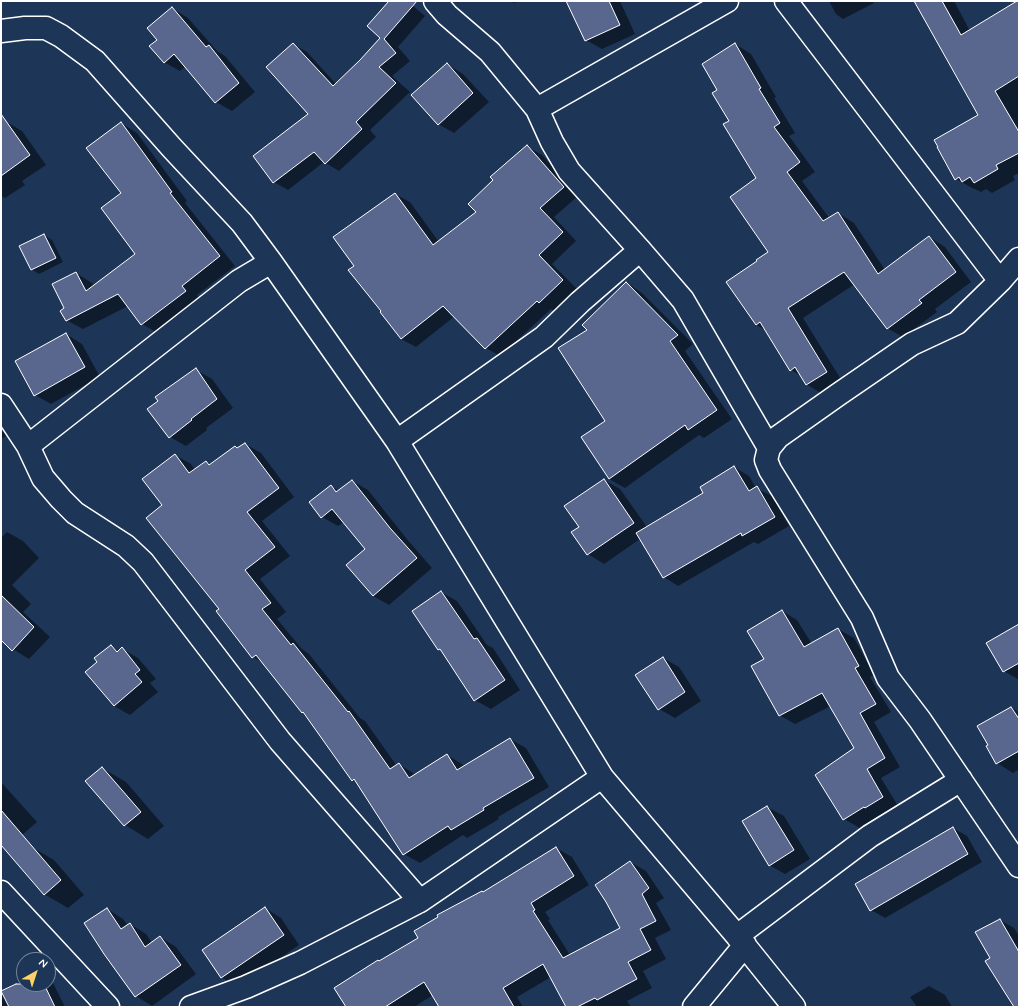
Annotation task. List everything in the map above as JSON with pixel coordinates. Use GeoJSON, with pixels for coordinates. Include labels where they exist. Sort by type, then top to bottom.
{"type":"FeatureCollection","features":[{"type":"Feature","properties":{"kind":"street"},"geometry":{"type":"LineString","coordinates":[[435,1],[447,15],[490,52],[537,109],[552,142],[569,171],[683,300],[769,448]]}},
{"type":"Feature","properties":{"kind":"street"},"geometry":{"type":"LineString","coordinates":[[537,109],[727,1]]}},
{"type":"Feature","properties":{"kind":"street"},"geometry":{"type":"LineString","coordinates":[[786,1],[1000,281]]}},
{"type":"Feature","properties":{"kind":"street"},"geometry":{"type":"LineString","coordinates":[[1,31],[26,28],[46,28],[61,36],[95,61],[172,148],[242,223],[397,441],[602,777],[741,940],[794,1007]]}},
{"type":"Feature","properties":{"kind":"street"},"geometry":{"type":"LineString","coordinates":[[397,441],[544,337],[580,302],[640,250]]}},
{"type":"Feature","properties":{"kind":"street"},"geometry":{"type":"LineString","coordinates":[[1019,259],[1000,281],[956,323],[912,344],[778,437],[769,448],[766,460],[770,470],[862,618],[888,678],[920,720],[1019,866]]}},
{"type":"Feature","properties":{"kind":"street"},"geometry":{"type":"LineString","coordinates":[[28,446],[239,282],[271,262]]}},
{"type":"Feature","properties":{"kind":"street"},"geometry":{"type":"LineString","coordinates":[[1,405],[28,446],[44,478],[61,499],[75,513],[126,546],[143,562],[280,741],[420,901]]}},
{"type":"Feature","properties":{"kind":"street"},"geometry":{"type":"LineString","coordinates":[[191,1007],[246,987],[300,963],[420,901],[602,777]]}},
{"type":"Feature","properties":{"kind":"street"},"geometry":{"type":"LineString","coordinates":[[694,1007],[741,940],[870,836],[961,780]]}},
{"type":"Feature","properties":{"kind":"street"},"geometry":{"type":"LineString","coordinates":[[1,892],[108,1007]]}},
{"type":"Feature","properties":{"kind":"building"},"geometry":{"type":"Polygon","coordinates":[[[389,1],[417,1],[384,39],[396,53],[379,67],[396,83],[356,122],[362,129],[325,164],[314,152],[273,183],[253,156],[308,114],[266,67],[293,43],[333,86],[380,38],[367,26],[389,1]]]}},
{"type":"Feature","properties":{"kind":"building"},"geometry":{"type":"Polygon","coordinates":[[[566,1],[609,1],[620,25],[585,41],[566,1]]]}},
{"type":"Feature","properties":{"kind":"building"},"geometry":{"type":"Polygon","coordinates":[[[914,1],[942,1],[961,35],[1019,1],[1019,76],[995,91],[1019,132],[1019,153],[996,165],[998,169],[974,183],[970,177],[962,182],[959,177],[955,180],[934,140],[978,115],[914,1]]]}},
{"type":"Feature","properties":{"kind":"building"},"geometry":{"type":"Polygon","coordinates":[[[172,7],[206,47],[209,45],[239,83],[215,103],[174,54],[164,63],[149,46],[157,40],[147,28],[172,7]]]}},
{"type":"Feature","properties":{"kind":"building"},"geometry":{"type":"Polygon","coordinates":[[[735,43],[761,88],[759,89],[780,123],[774,127],[800,162],[787,172],[823,221],[838,212],[878,274],[929,236],[956,272],[919,300],[922,303],[887,329],[844,272],[788,308],[827,372],[806,385],[795,367],[790,371],[760,322],[756,325],[726,282],[768,252],[730,197],[756,178],[723,124],[729,121],[712,93],[717,90],[702,64],[735,43]]]}},
{"type":"Feature","properties":{"kind":"building"},"geometry":{"type":"Polygon","coordinates":[[[447,63],[473,93],[438,125],[411,95],[447,63]]]}},
{"type":"Feature","properties":{"kind":"building"},"geometry":{"type":"Polygon","coordinates":[[[1,114],[30,155],[1,176],[1,114]]]}},
{"type":"Feature","properties":{"kind":"building"},"geometry":{"type":"Polygon","coordinates":[[[121,122],[172,192],[170,193],[220,256],[182,286],[186,291],[141,325],[118,294],[66,321],[60,311],[64,308],[52,284],[76,272],[86,291],[135,254],[101,208],[121,193],[86,148],[121,122]]]}},
{"type":"Feature","properties":{"kind":"building"},"geometry":{"type":"Polygon","coordinates":[[[527,145],[564,187],[540,208],[563,232],[539,255],[563,280],[539,303],[537,301],[485,349],[443,306],[401,339],[348,270],[354,266],[333,237],[395,193],[433,245],[476,212],[468,204],[493,180],[490,177],[527,145]]]}},
{"type":"Feature","properties":{"kind":"building"},"geometry":{"type":"Polygon","coordinates":[[[44,234],[56,258],[31,270],[19,246],[44,234]]]}},
{"type":"Feature","properties":{"kind":"building"},"geometry":{"type":"Polygon","coordinates":[[[626,282],[678,335],[670,341],[717,410],[688,430],[685,425],[609,479],[581,437],[605,421],[558,348],[587,330],[582,325],[626,282]]]}},
{"type":"Feature","properties":{"kind":"building"},"geometry":{"type":"Polygon","coordinates":[[[66,333],[85,367],[34,396],[15,361],[66,333]]]}},
{"type":"Feature","properties":{"kind":"building"},"geometry":{"type":"Polygon","coordinates":[[[196,368],[217,399],[169,438],[147,409],[158,401],[155,397],[196,368]]]}},
{"type":"Feature","properties":{"kind":"building"},"geometry":{"type":"Polygon","coordinates":[[[245,443],[279,488],[247,512],[275,547],[245,570],[271,603],[262,609],[291,645],[293,643],[348,712],[349,711],[390,769],[399,763],[409,778],[447,754],[457,770],[510,738],[534,778],[483,808],[484,810],[451,830],[448,826],[403,855],[354,779],[352,781],[303,712],[302,713],[256,655],[252,658],[216,611],[219,609],[146,518],[162,505],[142,479],[175,454],[189,473],[206,461],[209,465],[235,446],[237,448],[245,443]]]}},
{"type":"Feature","properties":{"kind":"building"},"geometry":{"type":"Polygon","coordinates":[[[734,466],[749,491],[757,486],[775,517],[742,536],[741,533],[663,578],[636,533],[703,493],[700,487],[734,466]]]}},
{"type":"Feature","properties":{"kind":"building"},"geometry":{"type":"Polygon","coordinates":[[[604,479],[634,523],[587,555],[571,532],[579,527],[564,506],[604,479]]]}},
{"type":"Feature","properties":{"kind":"building"},"geometry":{"type":"Polygon","coordinates":[[[352,480],[390,528],[417,558],[373,596],[346,565],[365,549],[332,509],[321,518],[309,502],[331,485],[336,492],[352,480]]]}},
{"type":"Feature","properties":{"kind":"building"},"geometry":{"type":"Polygon","coordinates":[[[441,591],[474,639],[477,638],[505,680],[474,701],[440,649],[438,650],[412,611],[441,591]]]}},
{"type":"Feature","properties":{"kind":"building"},"geometry":{"type":"Polygon","coordinates":[[[1,595],[34,627],[12,651],[1,640],[1,595]]]}},
{"type":"Feature","properties":{"kind":"building"},"geometry":{"type":"Polygon","coordinates":[[[782,610],[804,647],[838,628],[859,666],[855,668],[876,704],[860,713],[885,758],[867,769],[883,797],[843,820],[815,775],[854,748],[822,693],[779,716],[751,666],[764,659],[747,631],[782,610]]]}},
{"type":"Feature","properties":{"kind":"building"},"geometry":{"type":"Polygon","coordinates":[[[1019,624],[1019,663],[1003,672],[986,643],[1019,624]]]}},
{"type":"Feature","properties":{"kind":"building"},"geometry":{"type":"Polygon","coordinates":[[[111,645],[117,652],[122,647],[140,670],[135,674],[142,682],[114,706],[85,672],[97,662],[94,658],[111,645]]]}},
{"type":"Feature","properties":{"kind":"building"},"geometry":{"type":"Polygon","coordinates":[[[663,657],[685,692],[658,710],[635,675],[663,657]]]}},
{"type":"Feature","properties":{"kind":"building"},"geometry":{"type":"Polygon","coordinates":[[[1011,707],[1019,719],[1019,751],[996,764],[986,746],[988,745],[977,726],[1011,707]]]}},
{"type":"Feature","properties":{"kind":"building"},"geometry":{"type":"Polygon","coordinates":[[[102,767],[141,812],[124,826],[85,781],[102,767]]]}},
{"type":"Feature","properties":{"kind":"building"},"geometry":{"type":"Polygon","coordinates":[[[767,806],[794,850],[769,866],[742,821],[767,806]]]}},
{"type":"Feature","properties":{"kind":"building"},"geometry":{"type":"Polygon","coordinates":[[[1,810],[61,880],[44,895],[1,845],[1,810]]]}},
{"type":"Feature","properties":{"kind":"building"},"geometry":{"type":"Polygon","coordinates":[[[953,827],[968,854],[870,911],[855,884],[953,827]]]}},
{"type":"Feature","properties":{"kind":"building"},"geometry":{"type":"Polygon","coordinates":[[[556,847],[574,876],[531,903],[535,910],[533,911],[563,958],[620,928],[595,885],[630,861],[649,888],[642,894],[656,921],[640,929],[651,950],[628,962],[637,979],[597,1000],[595,998],[577,1007],[566,1007],[543,964],[503,988],[514,1007],[439,1007],[424,982],[385,1007],[346,1007],[334,988],[378,960],[379,961],[418,938],[414,931],[438,917],[437,915],[482,891],[483,892],[556,847]]]}},
{"type":"Feature","properties":{"kind":"building"},"geometry":{"type":"Polygon","coordinates":[[[265,907],[284,935],[221,978],[202,950],[265,907]]]}},
{"type":"Feature","properties":{"kind":"building"},"geometry":{"type":"Polygon","coordinates":[[[107,908],[121,929],[130,923],[145,947],[160,936],[181,965],[135,997],[84,923],[107,908]]]}},
{"type":"Feature","properties":{"kind":"building"},"geometry":{"type":"Polygon","coordinates":[[[1000,919],[1019,952],[1019,1007],[1014,1007],[985,961],[990,958],[975,932],[1000,919]]]}},
{"type":"Feature","properties":{"kind":"building"},"geometry":{"type":"Polygon","coordinates":[[[16,984],[16,992],[48,992],[55,1007],[9,1007],[1,991],[16,984]]]}}]}
